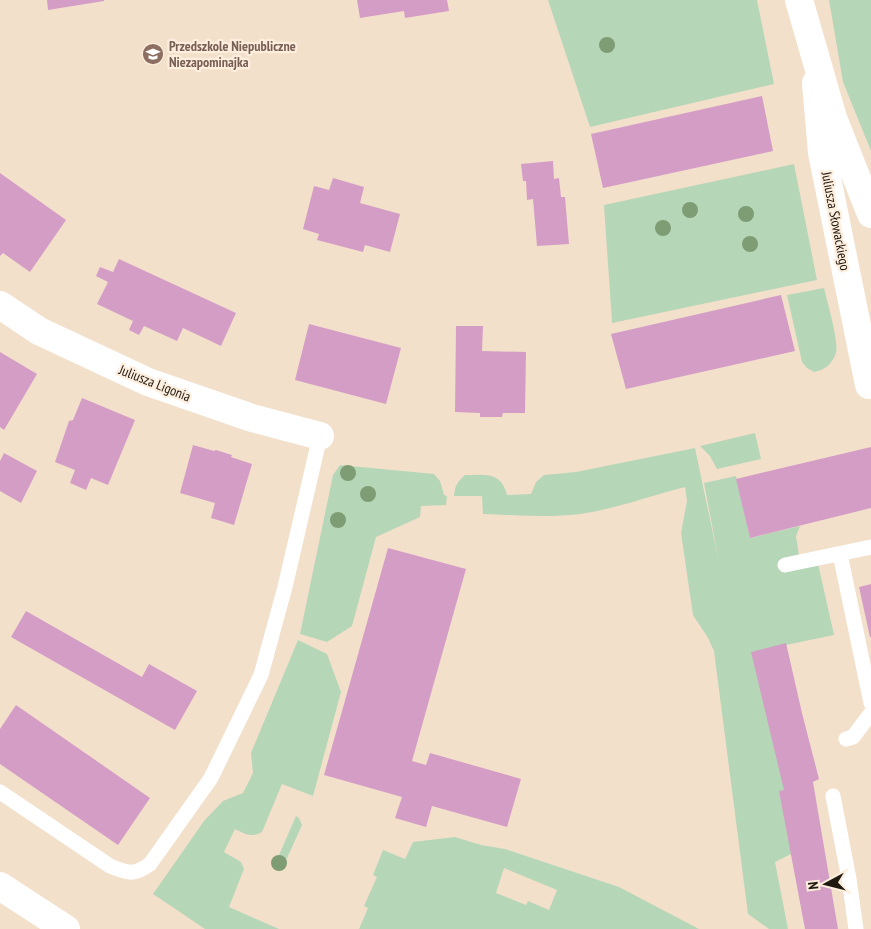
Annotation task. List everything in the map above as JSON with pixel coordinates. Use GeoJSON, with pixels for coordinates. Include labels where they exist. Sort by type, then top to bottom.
{"type":"FeatureCollection","features":[{"type":"Feature","properties":{"kind":"street","name":"Juliusza Słowackiego"},"geometry":{"type":"LineString","coordinates":[[799,0],[833,118],[871,214]]}},
{"type":"Feature","properties":{"kind":"street","name":"Juliusza Słowackiego"},"geometry":{"type":"LineString","coordinates":[[814,56],[822,154],[870,385]]}},
{"type":"Feature","properties":{"kind":"street","name":"Juliusza Ligonia"},"geometry":{"type":"LineString","coordinates":[[0,304],[39,331],[148,382],[252,418],[320,436]]}},
{"type":"Feature","properties":{"kind":"street"},"geometry":{"type":"LineString","coordinates":[[0,886],[66,929]]}},
{"type":"Feature","properties":{"kind":"lane"},"geometry":{"type":"LineString","coordinates":[[0,792],[110,866],[124,872],[139,872],[150,864],[211,778],[261,675],[285,586],[320,436]]}},
{"type":"Feature","properties":{"kind":"lane"},"geometry":{"type":"LineString","coordinates":[[785,565],[871,547]]}},
{"type":"Feature","properties":{"kind":"lane"},"geometry":{"type":"LineString","coordinates":[[840,554],[871,703]]}},
{"type":"Feature","properties":{"kind":"lane"},"geometry":{"type":"LineString","coordinates":[[846,739],[853,737],[871,714]]}},
{"type":"Feature","properties":{"kind":"lane"},"geometry":{"type":"LineString","coordinates":[[833,796],[849,879],[856,929]]}},
{"type":"Feature","properties":{"kind":"green space"},"geometry":{"type":"Polygon","coordinates":[[[548,0],[757,0],[774,84],[590,127],[548,0]]]}},
{"type":"Feature","properties":{"kind":"green space"},"geometry":{"type":"Polygon","coordinates":[[[829,0],[871,0],[871,151],[843,82],[829,0]]]}},
{"type":"Feature","properties":{"kind":"green space"},"geometry":{"type":"Polygon","coordinates":[[[794,164],[817,280],[612,323],[604,205],[794,164]]]}},
{"type":"Feature","properties":{"kind":"green space"},"geometry":{"type":"Polygon","coordinates":[[[824,288],[834,331],[836,353],[828,366],[814,372],[802,362],[787,295],[824,288]]]}},
{"type":"Feature","properties":{"kind":"green space"},"geometry":{"type":"Polygon","coordinates":[[[755,433],[761,459],[717,469],[710,456],[700,446],[755,433]]]}},
{"type":"Feature","properties":{"kind":"green space"},"geometry":{"type":"Polygon","coordinates":[[[695,448],[719,562],[704,483],[736,476],[750,538],[800,526],[796,536],[800,562],[817,559],[834,635],[752,652],[813,843],[775,862],[788,929],[769,929],[748,914],[714,651],[693,615],[681,533],[687,501],[685,487],[606,509],[556,516],[483,514],[482,496],[454,496],[457,484],[465,475],[485,475],[496,478],[501,482],[507,495],[531,494],[536,482],[544,475],[576,472],[695,448]]]}},
{"type":"Feature","properties":{"kind":"green space"},"geometry":{"type":"Polygon","coordinates":[[[340,465],[434,474],[440,481],[444,495],[447,496],[446,505],[421,506],[420,517],[376,537],[352,626],[327,642],[300,634],[333,475],[340,465]]]}},
{"type":"Feature","properties":{"kind":"green space"},"geometry":{"type":"Polygon","coordinates":[[[298,640],[327,654],[341,692],[313,796],[282,784],[262,832],[251,835],[235,829],[224,852],[241,862],[244,869],[229,907],[279,929],[205,929],[153,894],[204,821],[223,801],[243,793],[253,773],[251,753],[298,640]]]}},
{"type":"Feature","properties":{"kind":"green space"},"geometry":{"type":"Polygon","coordinates":[[[296,816],[302,825],[283,867],[278,867],[276,862],[296,816]]]}},
{"type":"Feature","properties":{"kind":"green space"},"geometry":{"type":"Polygon","coordinates":[[[455,837],[481,845],[505,849],[619,887],[699,929],[359,929],[368,908],[364,906],[377,877],[373,875],[383,850],[405,859],[413,842],[455,837]],[[504,868],[496,893],[526,905],[528,901],[549,910],[557,890],[504,868]]]}},
{"type":"Feature","properties":{"kind":"building"},"geometry":{"type":"Polygon","coordinates":[[[47,0],[104,0],[104,1],[48,10],[47,0]]]}},
{"type":"Feature","properties":{"kind":"building"},"geometry":{"type":"Polygon","coordinates":[[[357,0],[447,0],[449,11],[405,18],[404,11],[360,18],[357,0]]]}},
{"type":"Feature","properties":{"kind":"building"},"geometry":{"type":"Polygon","coordinates":[[[762,96],[773,151],[603,188],[591,134],[762,96]]]}},
{"type":"Feature","properties":{"kind":"building"},"geometry":{"type":"Polygon","coordinates":[[[553,161],[554,179],[559,178],[561,197],[565,197],[569,244],[537,246],[533,199],[527,200],[526,181],[523,181],[521,164],[553,161]]]}},
{"type":"Feature","properties":{"kind":"building"},"geometry":{"type":"Polygon","coordinates":[[[0,173],[66,220],[30,272],[3,253],[0,256],[0,173]]]}},
{"type":"Feature","properties":{"kind":"building"},"geometry":{"type":"Polygon","coordinates":[[[333,178],[364,187],[360,203],[400,214],[390,252],[365,245],[363,252],[317,240],[319,234],[303,229],[314,186],[329,190],[333,178]]]}},
{"type":"Feature","properties":{"kind":"building"},"geometry":{"type":"Polygon","coordinates":[[[119,259],[236,313],[221,346],[183,328],[177,341],[144,326],[139,335],[129,330],[133,321],[97,304],[108,282],[96,276],[100,267],[113,272],[119,259]]]}},
{"type":"Feature","properties":{"kind":"building"},"geometry":{"type":"Polygon","coordinates":[[[781,295],[795,351],[626,389],[611,334],[781,295]]]}},
{"type":"Feature","properties":{"kind":"building"},"geometry":{"type":"Polygon","coordinates":[[[309,324],[401,348],[386,404],[295,380],[309,324]]]}},
{"type":"Feature","properties":{"kind":"building"},"geometry":{"type":"Polygon","coordinates":[[[456,326],[483,326],[482,351],[526,352],[525,413],[503,413],[502,417],[480,417],[480,413],[455,412],[456,326]]]}},
{"type":"Feature","properties":{"kind":"building"},"geometry":{"type":"Polygon","coordinates":[[[0,352],[37,374],[4,430],[0,427],[0,352]]]}},
{"type":"Feature","properties":{"kind":"building"},"geometry":{"type":"Polygon","coordinates":[[[82,398],[135,420],[108,485],[91,478],[86,490],[70,483],[75,470],[55,462],[69,421],[73,420],[82,398]]]}},
{"type":"Feature","properties":{"kind":"building"},"geometry":{"type":"Polygon","coordinates":[[[193,445],[232,455],[231,457],[252,464],[234,525],[211,518],[215,503],[180,493],[193,445]]]}},
{"type":"Feature","properties":{"kind":"building"},"geometry":{"type":"Polygon","coordinates":[[[871,447],[871,508],[750,538],[736,479],[871,447]]]}},
{"type":"Feature","properties":{"kind":"building"},"geometry":{"type":"Polygon","coordinates":[[[4,453],[37,471],[21,503],[0,491],[0,461],[4,453]]]}},
{"type":"Feature","properties":{"kind":"building"},"geometry":{"type":"Polygon","coordinates":[[[388,548],[466,569],[412,761],[426,765],[430,753],[521,779],[507,827],[432,806],[426,827],[395,818],[402,797],[324,775],[388,548]]]}},
{"type":"Feature","properties":{"kind":"building"},"geometry":{"type":"Polygon","coordinates":[[[871,584],[871,637],[870,637],[859,587],[871,584]]]}},
{"type":"Feature","properties":{"kind":"building"},"geometry":{"type":"Polygon","coordinates":[[[26,611],[142,677],[149,664],[197,691],[175,730],[11,637],[26,611]]]}},
{"type":"Feature","properties":{"kind":"building"},"geometry":{"type":"Polygon","coordinates":[[[786,643],[819,779],[813,782],[838,929],[805,929],[779,791],[784,790],[751,652],[786,643]]]}},
{"type":"Feature","properties":{"kind":"building"},"geometry":{"type":"Polygon","coordinates":[[[16,705],[150,798],[118,845],[0,764],[0,729],[16,705]]]}},
{"type":"Feature","properties":{"kind":"place","name":"Przedszkole Niepubliczne Niezapominajka"},"geometry":{"type":"Point","coordinates":[153,54]}}]}
